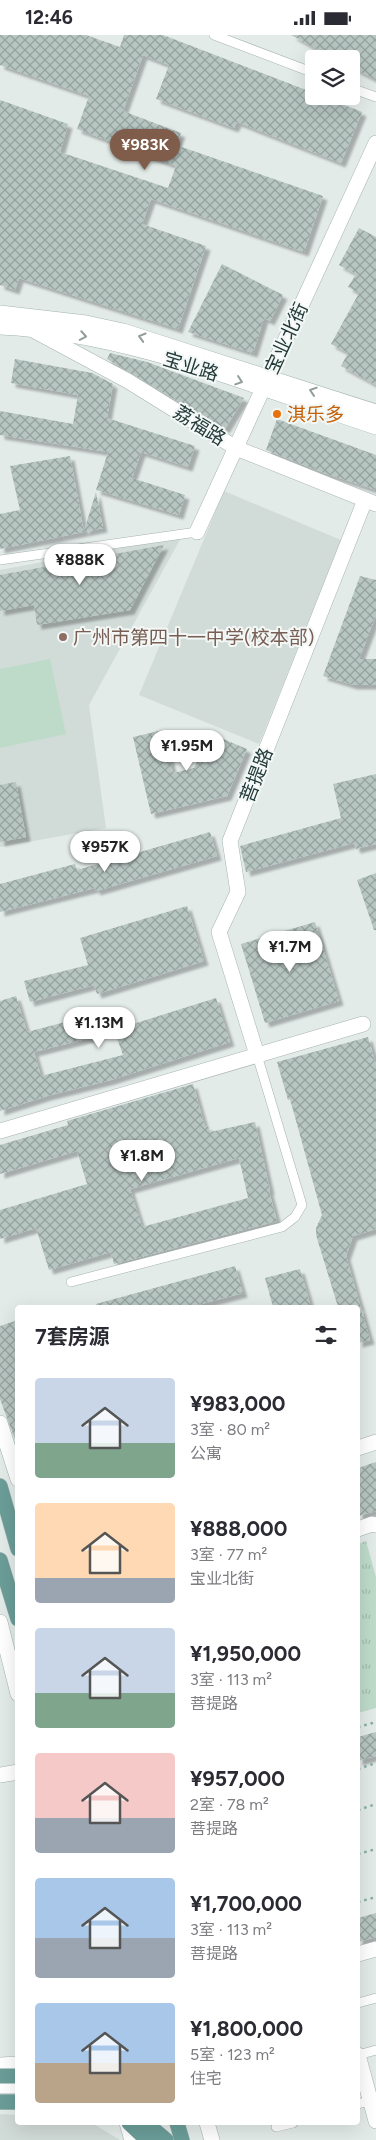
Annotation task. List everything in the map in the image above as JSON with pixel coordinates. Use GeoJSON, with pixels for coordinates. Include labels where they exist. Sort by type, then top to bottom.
{"type":"FeatureCollection","features":[{"type":"Feature","properties":{"kind":"main road"},"geometry":{"type":"LineString","coordinates":[[0,1486],[15,1538]]}},
{"type":"Feature","properties":{"kind":"main road"},"geometry":{"type":"LineString","coordinates":[[0,1560],[15,1609]]}},
{"type":"Feature","properties":{"kind":"main road"},"geometry":{"type":"LineString","coordinates":[[0,2076],[15,2076]]}},
{"type":"Feature","properties":{"kind":"main road"},"geometry":{"type":"LineString","coordinates":[[0,2098],[15,2098]]}},
{"type":"Feature","properties":{"kind":"main road"},"geometry":{"type":"LineString","coordinates":[[0,2102],[15,2102]]}},
{"type":"Feature","properties":{"kind":"main road"},"geometry":{"type":"LineString","coordinates":[[130,2125],[147,2140]]}},
{"type":"Feature","properties":{"kind":"main road"},"geometry":{"type":"LineString","coordinates":[[148,2125],[165,2140]]}},
{"type":"Feature","properties":{"kind":"main road"},"geometry":{"type":"LineString","coordinates":[[159,2125],[165,2140]]}},
{"type":"Feature","properties":{"kind":"main road"},"geometry":{"type":"LineString","coordinates":[[178,2125],[182,2140]]}},
{"type":"Feature","properties":{"kind":"street","name":"宝业北街"},"geometry":{"type":"LineString","coordinates":[[197,532],[376,143]]}},
{"type":"Feature","properties":{"kind":"street","name":"宝业路"},"geometry":{"type":"LineString","coordinates":[[0,316],[67,320],[123,331],[266,383],[376,427]]}},
{"type":"Feature","properties":{"kind":"street","name":"宝业路"},"geometry":{"type":"LineString","coordinates":[[0,316],[32,329],[85,336],[127,346],[376,412]]}},
{"type":"Feature","properties":{"kind":"street","name":"荔福路"},"geometry":{"type":"LineString","coordinates":[[32,329],[128,381],[236,448],[370,502]]}},
{"type":"Feature","properties":{"kind":"street","name":"菩提路"},"geometry":{"type":"LineString","coordinates":[[257,1055],[219,932],[238,892],[230,841],[370,502]]}},
{"type":"Feature","properties":{"kind":"street"},"geometry":{"type":"LineString","coordinates":[[0,1131],[364,1024]]}},
{"type":"Feature","properties":{"kind":"street"},"geometry":{"type":"LineString","coordinates":[[0,1423],[15,1470]]}},
{"type":"Feature","properties":{"kind":"street"},"geometry":{"type":"LineString","coordinates":[[360,1447],[376,1442]]}},
{"type":"Feature","properties":{"kind":"street"},"geometry":{"type":"LineString","coordinates":[[360,1528],[372,1524],[376,1525]]}},
{"type":"Feature","properties":{"kind":"street"},"geometry":{"type":"LineString","coordinates":[[0,1623],[15,1682]]}},
{"type":"Feature","properties":{"kind":"street"},"geometry":{"type":"LineString","coordinates":[[0,1775],[15,1773]]}},
{"type":"Feature","properties":{"kind":"street"},"geometry":{"type":"LineString","coordinates":[[360,1953],[376,1949]]}},
{"type":"Feature","properties":{"kind":"street"},"geometry":{"type":"LineString","coordinates":[[0,2065],[15,2064]]}},
{"type":"Feature","properties":{"kind":"street"},"geometry":{"type":"LineString","coordinates":[[360,2064],[368,2101],[376,2121]]}},
{"type":"Feature","properties":{"kind":"street"},"geometry":{"type":"LineString","coordinates":[[0,2086],[15,2086]]}},
{"type":"Feature","properties":{"kind":"street"},"geometry":{"type":"LineString","coordinates":[[128,2125],[132,2140]]}},
{"type":"Feature","properties":{"kind":"street"},"geometry":{"type":"LineString","coordinates":[[208,2125],[212,2140]]}},
{"type":"Feature","properties":{"kind":"lane"},"geometry":{"type":"LineString","coordinates":[[214,35],[305,70]]}},
{"type":"Feature","properties":{"kind":"lane"},"geometry":{"type":"LineString","coordinates":[[360,91],[376,97]]}},
{"type":"Feature","properties":{"kind":"lane"},"geometry":{"type":"LineString","coordinates":[[0,560],[197,532]]}},
{"type":"Feature","properties":{"kind":"lane"},"geometry":{"type":"LineString","coordinates":[[71,1282],[282,1227],[296,1217],[302,1205],[257,1055]]}},
{"type":"Feature","properties":{"kind":"lane"},"geometry":{"type":"LineString","coordinates":[[360,2002],[376,1998]]}},
{"type":"Feature","properties":{"kind":"lane"},"geometry":{"type":"LineString","coordinates":[[360,2054],[376,2050]]}},
{"type":"Feature","properties":{"kind":"lane"},"geometry":{"type":"LineString","coordinates":[[276,2127],[284,2125]]}},
{"type":"Feature","properties":{"kind":"path"},"geometry":{"type":"LineString","coordinates":[[360,1726],[376,1722]]}},
{"type":"Feature","properties":{"kind":"path"},"geometry":{"type":"LineString","coordinates":[[360,1768],[376,1763]]}},
{"type":"Feature","properties":{"kind":"path"},"geometry":{"type":"LineString","coordinates":[[360,1809],[376,1804]]}},
{"type":"Feature","properties":{"kind":"path"},"geometry":{"type":"LineString","coordinates":[[360,1853],[376,1849]]}},
{"type":"Feature","properties":{"kind":"path"},"geometry":{"type":"LineString","coordinates":[[360,1901],[376,1897]]}},
{"type":"Feature","properties":{"kind":"shaded area"},"geometry":{"type":"Polygon","coordinates":[[[224,491],[341,540],[259,744],[139,695],[224,491]]]}},
{"type":"Feature","properties":{"kind":"shaded area","name":"广州市第四十一中学(校本部)"},"geometry":{"type":"Polygon","coordinates":[[[182,536],[89,705],[106,828],[0,847],[0,570],[182,536]]]}},
{"type":"Feature","properties":{"kind":"shaded area"},"geometry":{"type":"Polygon","coordinates":[[[0,2114],[15,2115],[15,2125],[95,2125],[120,2140],[0,2140],[0,2114]]]}},
{"type":"Feature","properties":{"kind":"green space"},"geometry":{"type":"Polygon","coordinates":[[[50,659],[66,734],[0,748],[0,669],[50,659]]]}},
{"type":"Feature","properties":{"kind":"green space"},"geometry":{"type":"Polygon","coordinates":[[[366,1541],[376,1577],[376,1708],[360,1712],[360,1543],[366,1541]]]}},
{"type":"Feature","properties":{"kind":"building"},"geometry":{"type":"Polygon","coordinates":[[[0,35],[86,35],[120,47],[124,35],[163,35],[305,90],[305,105],[344,105],[362,112],[341,163],[237,122],[234,128],[156,99],[169,65],[143,55],[123,111],[181,133],[176,145],[323,196],[304,252],[151,199],[142,224],[206,246],[178,329],[19,278],[15,290],[0,285],[0,100],[68,124],[60,152],[168,188],[176,166],[77,129],[89,96],[0,65],[0,35]]]}},
{"type":"Feature","properties":{"kind":"building"},"geometry":{"type":"Polygon","coordinates":[[[291,35],[376,35],[376,80],[360,72],[360,50],[318,50],[291,35]]]}},
{"type":"Feature","properties":{"kind":"building"},"geometry":{"type":"Polygon","coordinates":[[[359,228],[376,237],[376,385],[341,366],[348,353],[331,344],[359,293],[348,287],[356,274],[339,265],[359,228]]]}},
{"type":"Feature","properties":{"kind":"building"},"geometry":{"type":"Polygon","coordinates":[[[222,264],[283,295],[270,321],[264,318],[253,353],[188,332],[222,264]]]}},
{"type":"Feature","properties":{"kind":"building"},"geometry":{"type":"Polygon","coordinates":[[[110,353],[147,362],[244,398],[225,429],[107,359],[110,353]]]}},
{"type":"Feature","properties":{"kind":"building"},"geometry":{"type":"Polygon","coordinates":[[[15,359],[92,373],[113,384],[107,418],[195,446],[188,467],[141,452],[132,478],[185,495],[179,515],[96,490],[108,452],[0,435],[0,411],[73,424],[78,395],[11,383],[15,359]]]}},
{"type":"Feature","properties":{"kind":"building"},"geometry":{"type":"Polygon","coordinates":[[[277,419],[376,455],[376,490],[327,474],[266,450],[277,419]]]}},
{"type":"Feature","properties":{"kind":"building"},"geometry":{"type":"Polygon","coordinates":[[[70,456],[84,531],[96,492],[103,528],[0,549],[0,514],[20,510],[10,466],[70,456]]]}},
{"type":"Feature","properties":{"kind":"building"},"geometry":{"type":"Polygon","coordinates":[[[164,545],[130,610],[37,625],[34,605],[0,611],[0,575],[164,545]]]}},
{"type":"Feature","properties":{"kind":"building"},"geometry":{"type":"Polygon","coordinates":[[[360,576],[376,580],[376,615],[359,659],[376,659],[376,685],[353,685],[323,676],[360,576]]]}},
{"type":"Feature","properties":{"kind":"building"},"geometry":{"type":"Polygon","coordinates":[[[163,730],[173,773],[194,768],[209,733],[247,749],[227,796],[151,814],[133,737],[163,730]]]}},
{"type":"Feature","properties":{"kind":"building"},"geometry":{"type":"Polygon","coordinates":[[[376,774],[376,844],[356,849],[354,843],[246,872],[240,846],[341,818],[333,784],[376,774]]]}},
{"type":"Feature","properties":{"kind":"building"},"geometry":{"type":"Polygon","coordinates":[[[16,782],[26,837],[0,842],[0,785],[16,782]]]}},
{"type":"Feature","properties":{"kind":"building"},"geometry":{"type":"Polygon","coordinates":[[[210,832],[217,856],[96,891],[95,888],[0,912],[0,884],[75,864],[77,870],[210,832]]]}},
{"type":"Feature","properties":{"kind":"building"},"geometry":{"type":"Polygon","coordinates":[[[376,873],[376,930],[374,930],[357,880],[376,873]]]}},
{"type":"Feature","properties":{"kind":"building"},"geometry":{"type":"Polygon","coordinates":[[[187,906],[204,961],[97,994],[94,985],[30,1002],[24,981],[88,965],[80,938],[187,906]]]}},
{"type":"Feature","properties":{"kind":"building"},"geometry":{"type":"Polygon","coordinates":[[[315,922],[339,1001],[265,1023],[241,944],[315,922]]]}},
{"type":"Feature","properties":{"kind":"building"},"geometry":{"type":"Polygon","coordinates":[[[16,996],[27,1032],[92,1015],[98,1036],[34,1052],[41,1076],[123,1055],[114,1030],[216,998],[230,1042],[111,1080],[47,1096],[0,1111],[0,1001],[16,996]]]}},
{"type":"Feature","properties":{"kind":"building"},"geometry":{"type":"Polygon","coordinates":[[[368,1037],[376,1065],[376,1229],[353,1236],[346,1256],[361,1307],[360,1305],[337,1305],[316,1235],[316,1228],[322,1215],[290,1099],[288,1100],[277,1062],[368,1037]]]}},
{"type":"Feature","properties":{"kind":"building"},"geometry":{"type":"Polygon","coordinates":[[[193,1084],[205,1127],[208,1126],[210,1132],[255,1122],[277,1221],[114,1264],[111,1252],[49,1270],[36,1228],[0,1239],[0,1210],[87,1184],[77,1151],[0,1174],[0,1145],[68,1125],[67,1121],[193,1084]],[[239,1158],[130,1189],[142,1227],[248,1198],[239,1158]]]}},
{"type":"Feature","properties":{"kind":"building"},"geometry":{"type":"Polygon","coordinates":[[[235,1266],[243,1293],[198,1305],[96,1304],[235,1266]]]}},
{"type":"Feature","properties":{"kind":"building"},"geometry":{"type":"Polygon","coordinates":[[[300,1269],[310,1305],[272,1305],[265,1278],[300,1269]]]}},
{"type":"Feature","properties":{"kind":"building"},"geometry":{"type":"Polygon","coordinates":[[[360,1307],[370,1340],[360,1342],[360,1307]]]}},
{"type":"Feature","properties":{"kind":"building"},"geometry":{"type":"Polygon","coordinates":[[[15,1321],[15,1440],[0,1399],[0,1326],[15,1321]]]}},
{"type":"Feature","properties":{"kind":"building"},"geometry":{"type":"Polygon","coordinates":[[[376,1462],[376,1511],[360,1515],[360,1467],[376,1462]]]}},
{"type":"Feature","properties":{"kind":"building"},"geometry":{"type":"Polygon","coordinates":[[[376,1732],[376,1756],[360,1760],[360,1736],[376,1732]]]}},
{"type":"Feature","properties":{"kind":"building"},"geometry":{"type":"Polygon","coordinates":[[[376,1913],[376,1937],[360,1941],[360,1917],[376,1913]]]}},
{"type":"Feature","properties":{"kind":"place","name":"淇乐多"},"geometry":{"type":"Point","coordinates":[277,414]}},
{"type":"Feature","properties":{"kind":"place","name":"广州市第四十一中学(校本部)"},"geometry":{"type":"Point","coordinates":[63,637]}}]}
